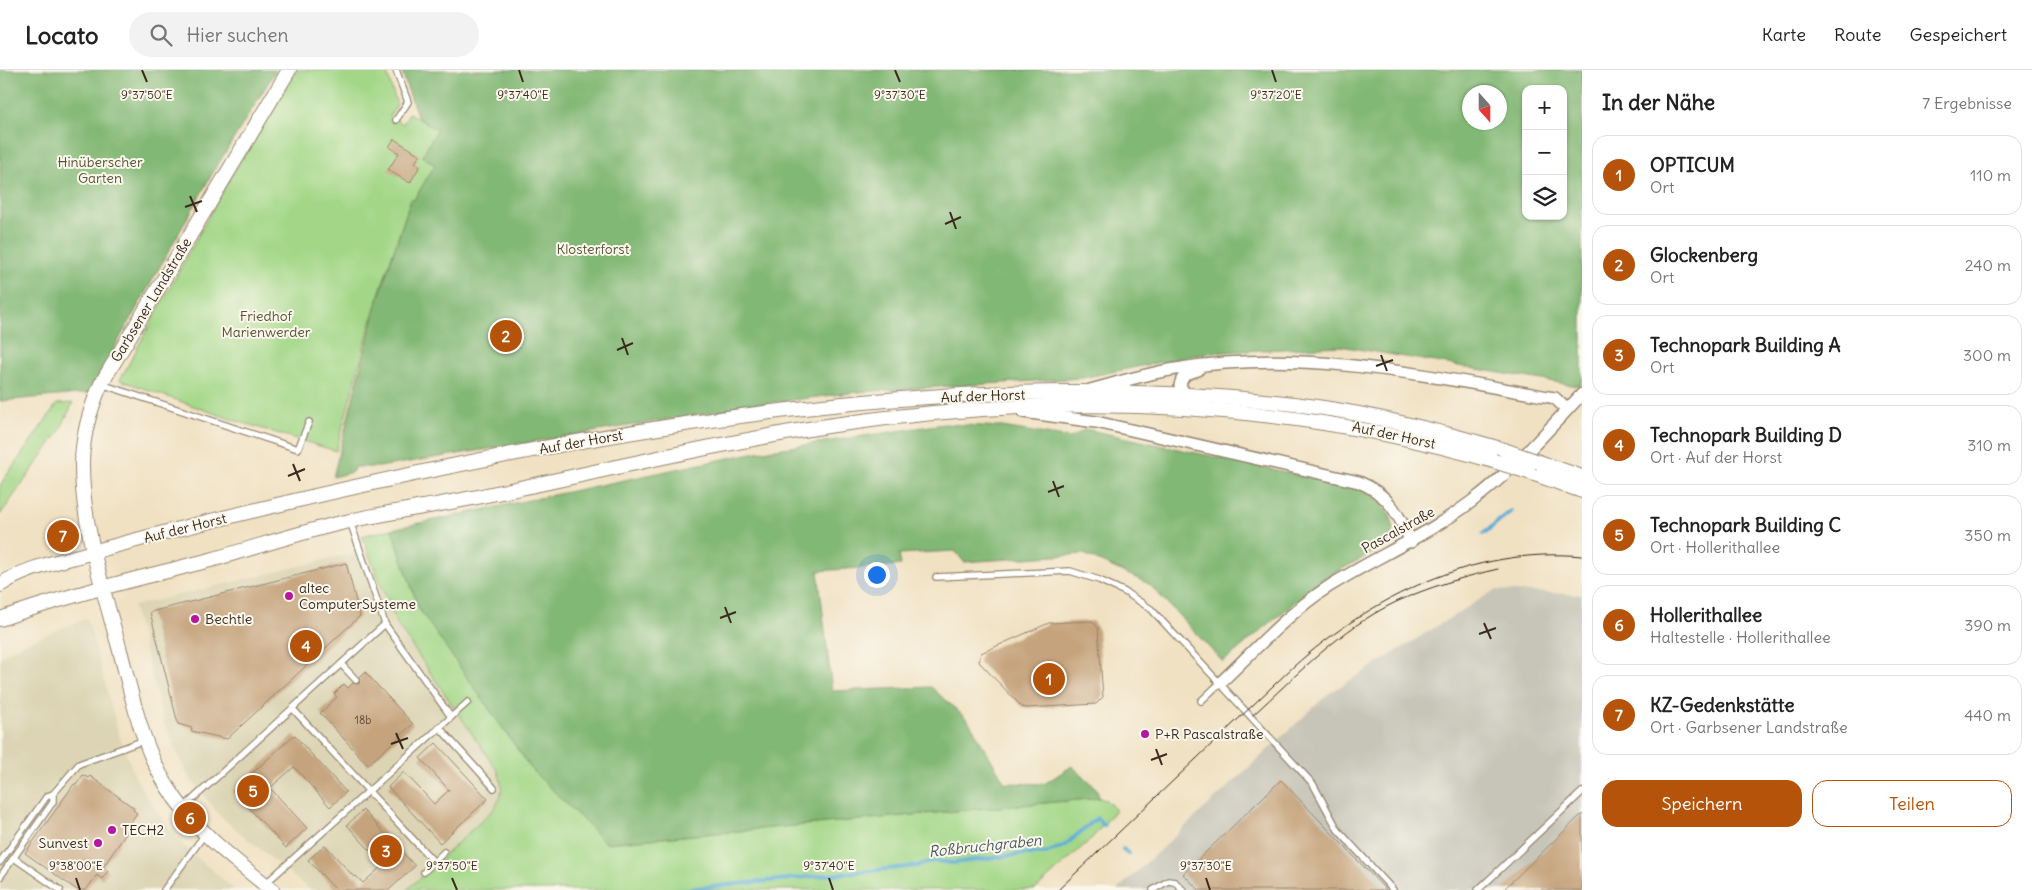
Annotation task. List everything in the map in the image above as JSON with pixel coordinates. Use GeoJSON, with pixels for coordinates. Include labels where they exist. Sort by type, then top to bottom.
{"type":"FeatureCollection","features":[{"type":"Feature","properties":{"kind":"street","name":"Garbsener Landstraße"},"geometry":{"type":"LineString","coordinates":[[268,887],[205,834],[182,809],[166,785],[145,740],[94,551],[83,490],[82,464],[90,414],[101,384],[289,70]]}},
{"type":"Feature","properties":{"kind":"street","name":"Auf der Horst"},"geometry":{"type":"LineString","coordinates":[[1076,393],[1183,368],[1290,361],[1366,365],[1555,398],[1567,410]]}},
{"type":"Feature","properties":{"kind":"street","name":"Auf der Horst"},"geometry":{"type":"LineString","coordinates":[[1186,395],[1180,386],[1184,375],[1209,366]]}},
{"type":"Feature","properties":{"kind":"street","name":"Auf der Horst"},"geometry":{"type":"LineString","coordinates":[[94,551],[346,489],[472,462],[674,426],[835,406],[902,400],[1076,393],[1186,395],[1320,408],[1398,422],[1534,467],[1582,477]]}},
{"type":"Feature","properties":{"kind":"street","name":"Pascalstraße"},"geometry":{"type":"LineString","coordinates":[[1220,683],[1304,605],[1326,588],[1440,525],[1503,476],[1582,394]]}},
{"type":"Feature","properties":{"kind":"street","name":"Auf der Horst"},"geometry":{"type":"LineString","coordinates":[[104,587],[350,521],[477,497],[773,435],[885,419],[989,409],[1090,406],[1183,408],[1274,415],[1394,434],[1499,455]]}},
{"type":"Feature","properties":{"kind":"street","name":"Auf der Horst"},"geometry":{"type":"LineString","coordinates":[[989,409],[1096,422],[1359,482],[1382,494],[1393,506],[1411,542]]}},
{"type":"Feature","properties":{"kind":"street","name":"Auf der Horst"},"geometry":{"type":"LineString","coordinates":[[1534,467],[1582,491]]}},
{"type":"Feature","properties":{"kind":"street"},"geometry":{"type":"LineString","coordinates":[[0,584],[23,572],[94,551]]}},
{"type":"Feature","properties":{"kind":"street"},"geometry":{"type":"LineString","coordinates":[[0,619],[59,598],[104,587]]}},
{"type":"Feature","properties":{"kind":"lane"},"geometry":{"type":"LineString","coordinates":[[396,70],[408,102],[396,120]]}},
{"type":"Feature","properties":{"kind":"lane"},"geometry":{"type":"LineString","coordinates":[[101,384],[298,449],[309,422]]}},
{"type":"Feature","properties":{"kind":"lane"},"geometry":{"type":"LineString","coordinates":[[350,521],[385,624],[451,717]]}},
{"type":"Feature","properties":{"kind":"lane"},"geometry":{"type":"LineString","coordinates":[[936,577],[1050,570],[1070,571],[1099,580],[1125,592],[1150,609],[1313,784],[1338,830],[1394,890]]}},
{"type":"Feature","properties":{"kind":"lane"},"geometry":{"type":"LineString","coordinates":[[182,809],[385,624]]}},
{"type":"Feature","properties":{"kind":"lane"},"geometry":{"type":"LineString","coordinates":[[342,664],[356,680]]}},
{"type":"Feature","properties":{"kind":"lane"},"geometry":{"type":"LineString","coordinates":[[1201,701],[1220,683]]}},
{"type":"Feature","properties":{"kind":"lane"},"geometry":{"type":"LineString","coordinates":[[268,887],[468,702]]}},
{"type":"Feature","properties":{"kind":"lane"},"geometry":{"type":"LineString","coordinates":[[293,708],[434,862]]}},
{"type":"Feature","properties":{"kind":"lane"},"geometry":{"type":"LineString","coordinates":[[440,727],[494,788]]}},
{"type":"Feature","properties":{"kind":"lane"},"geometry":{"type":"LineString","coordinates":[[0,862],[47,796],[53,794],[79,764],[145,740]]}},
{"type":"Feature","properties":{"kind":"lane"},"geometry":{"type":"LineString","coordinates":[[1478,890],[1582,792]]}},
{"type":"Feature","properties":{"kind":"lane"},"geometry":{"type":"LineString","coordinates":[[0,877],[53,802],[53,794]]}},
{"type":"Feature","properties":{"kind":"lane"},"geometry":{"type":"LineString","coordinates":[[164,890],[205,834]]}},
{"type":"Feature","properties":{"kind":"lane"},"geometry":{"type":"LineString","coordinates":[[424,872],[444,852]]}},
{"type":"Feature","properties":{"kind":"lane"},"geometry":{"type":"LineString","coordinates":[[14,858],[60,890]]}},
{"type":"Feature","properties":{"kind":"lane"},"geometry":{"type":"LineString","coordinates":[[1153,890],[1168,881],[1175,882],[1183,890]]}},
{"type":"Feature","properties":{"kind":"shaded area"},"geometry":{"type":"Polygon","coordinates":[[[367,550],[397,624],[497,770],[503,789],[500,800],[493,810],[407,890],[310,890],[221,817],[187,774],[164,723],[133,606],[367,550]]]}},
{"type":"Feature","properties":{"kind":"shaded area"},"geometry":{"type":"Polygon","coordinates":[[[1495,590],[1582,595],[1582,890],[1117,890],[1328,694],[1495,590]]]}},
{"type":"Feature","properties":{"kind":"shaded area"},"geometry":{"type":"Polygon","coordinates":[[[87,618],[119,735],[135,777],[172,832],[187,849],[235,890],[0,890],[0,657],[20,645],[87,618]]]}},
{"type":"Feature","properties":{"kind":"green space","name":"Hinüberscher Garten"},"geometry":{"type":"Polygon","coordinates":[[[0,70],[276,70],[212,174],[89,393],[0,401],[0,70]]]}},
{"type":"Feature","properties":{"kind":"green space","name":"Friedhof Marienwerder"},"geometry":{"type":"Polygon","coordinates":[[[297,70],[386,70],[397,105],[390,116],[403,124],[409,113],[437,130],[435,165],[414,200],[411,199],[377,300],[336,451],[230,419],[120,380],[224,188],[297,70]]]}},
{"type":"Feature","properties":{"kind":"green space","name":"Klosterforst"},"geometry":{"type":"Polygon","coordinates":[[[401,70],[1582,70],[1582,382],[1578,386],[1340,346],[1206,353],[1082,378],[858,392],[768,403],[379,467],[355,467],[352,472],[333,477],[378,300],[411,199],[414,200],[435,165],[422,156],[437,130],[418,118],[401,70]]]}},
{"type":"Feature","properties":{"kind":"green space"},"geometry":{"type":"Polygon","coordinates":[[[73,403],[59,432],[0,515],[0,485],[57,404],[73,403]]]}},
{"type":"Feature","properties":{"kind":"green space"},"geometry":{"type":"Polygon","coordinates":[[[944,424],[1002,427],[1071,438],[1085,429],[1341,484],[1371,493],[1383,505],[1391,517],[1394,529],[1389,544],[1323,579],[1223,662],[1149,584],[1084,554],[964,562],[955,551],[899,554],[901,565],[818,571],[832,691],[931,687],[968,720],[1005,783],[1044,784],[1072,766],[1097,789],[1099,798],[606,843],[532,770],[419,609],[392,529],[757,452],[944,424]]]}},
{"type":"Feature","properties":{"kind":"green space"},"geometry":{"type":"Polygon","coordinates":[[[392,529],[419,609],[606,843],[1099,798],[1106,800],[1116,810],[1092,838],[1035,890],[407,890],[493,810],[501,795],[501,781],[497,770],[397,624],[362,536],[392,529]]]}},
{"type":"Feature","properties":{"kind":"building"},"geometry":{"type":"Polygon","coordinates":[[[394,139],[420,155],[415,163],[420,166],[410,183],[388,170],[399,153],[389,147],[394,139]]]}},
{"type":"Feature","properties":{"kind":"building"},"geometry":{"type":"Polygon","coordinates":[[[346,563],[360,616],[227,739],[191,731],[192,728],[178,724],[150,612],[346,563]]]}},
{"type":"Feature","properties":{"kind":"building"},"geometry":{"type":"Polygon","coordinates":[[[1092,621],[1098,628],[1103,697],[1096,704],[1022,707],[979,662],[981,653],[1049,623],[1092,621]]]}},
{"type":"Feature","properties":{"kind":"building"},"geometry":{"type":"Polygon","coordinates":[[[365,672],[413,724],[368,765],[320,713],[337,697],[334,694],[344,684],[348,688],[353,683],[359,684],[360,677],[365,672]]]}},
{"type":"Feature","properties":{"kind":"building"},"geometry":{"type":"Polygon","coordinates":[[[294,735],[346,792],[330,807],[294,767],[270,788],[307,828],[286,848],[233,791],[294,735]]]}},
{"type":"Feature","properties":{"kind":"building"},"geometry":{"type":"Polygon","coordinates":[[[436,743],[488,799],[440,843],[388,787],[404,772],[434,804],[449,790],[420,758],[436,743]]]}},
{"type":"Feature","properties":{"kind":"building","name":"TECH2"},"geometry":{"type":"Polygon","coordinates":[[[83,775],[88,778],[90,776],[134,808],[133,810],[137,813],[130,823],[132,825],[103,867],[108,871],[102,879],[97,875],[86,890],[77,890],[25,853],[74,784],[76,785],[83,775]]]}},
{"type":"Feature","properties":{"kind":"building"},"geometry":{"type":"Polygon","coordinates":[[[1281,780],[1386,890],[1199,890],[1183,874],[1281,780]]]}},
{"type":"Feature","properties":{"kind":"building"},"geometry":{"type":"Polygon","coordinates":[[[363,810],[415,866],[389,890],[336,890],[308,860],[325,845],[354,877],[356,876],[363,883],[382,866],[347,825],[363,810]]]}},
{"type":"Feature","properties":{"kind":"building"},"geometry":{"type":"Polygon","coordinates":[[[1582,814],[1582,890],[1503,890],[1582,814]]]}},
{"type":"Feature","properties":{"kind":"waterway","name":"Roßbruchgraben"},"geometry":{"type":"LineString","coordinates":[[1483,534],[1511,511]]}},
{"type":"Feature","properties":{"kind":"waterway","name":"Roßbruchgraben"},"geometry":{"type":"LineString","coordinates":[[677,890],[917,866],[932,861],[953,863],[1022,854],[1043,854],[1064,846],[1097,818],[1104,826]]}},
{"type":"Feature","properties":{"kind":"waterway","name":"Roßbruchgraben"},"geometry":{"type":"LineString","coordinates":[[1123,849],[1128,854]]}},
{"type":"Feature","properties":{"kind":"tram line"},"geometry":{"type":"LineString","coordinates":[[1058,890],[1293,667],[1356,619],[1390,598],[1463,568],[1502,559],[1542,555],[1582,556]]}},
{"type":"Feature","properties":{"kind":"tram line"},"geometry":{"type":"LineString","coordinates":[[1253,715],[1320,653],[1376,613],[1396,602],[1434,587],[1498,569]]}},
{"type":"Feature","properties":{"kind":"place","name":"Glockenberg"},"geometry":{"type":"Point","coordinates":[506,336]}},
{"type":"Feature","properties":{"kind":"place","name":"KZ-Gedenkstätte"},"geometry":{"type":"Point","coordinates":[63,536]}},
{"type":"Feature","properties":{"kind":"place","name":"altec ComputerSysteme"},"geometry":{"type":"Point","coordinates":[289,596]}},
{"type":"Feature","properties":{"kind":"place","name":"Bechtle"},"geometry":{"type":"Point","coordinates":[195,619]}},
{"type":"Feature","properties":{"kind":"place","name":"Technopark Building D"},"geometry":{"type":"Point","coordinates":[306,646]}},
{"type":"Feature","properties":{"kind":"place","name":"OPTICUM"},"geometry":{"type":"Point","coordinates":[1049,679]}},
{"type":"Feature","properties":{"kind":"place","name":"P+R Pascalstraße"},"geometry":{"type":"Point","coordinates":[1145,734]}},
{"type":"Feature","properties":{"kind":"place","name":"Technopark Building C"},"geometry":{"type":"Point","coordinates":[253,791]}},
{"type":"Feature","properties":{"kind":"place","name":"Hollerithallee"},"geometry":{"type":"Point","coordinates":[190,818]}},
{"type":"Feature","properties":{"kind":"place","name":"TECH2"},"geometry":{"type":"Point","coordinates":[112,830]}},
{"type":"Feature","properties":{"kind":"place","name":"Sunvest"},"geometry":{"type":"Point","coordinates":[98,843]}},
{"type":"Feature","properties":{"kind":"place","name":"Technopark Building A"},"geometry":{"type":"Point","coordinates":[386,851]}}]}
